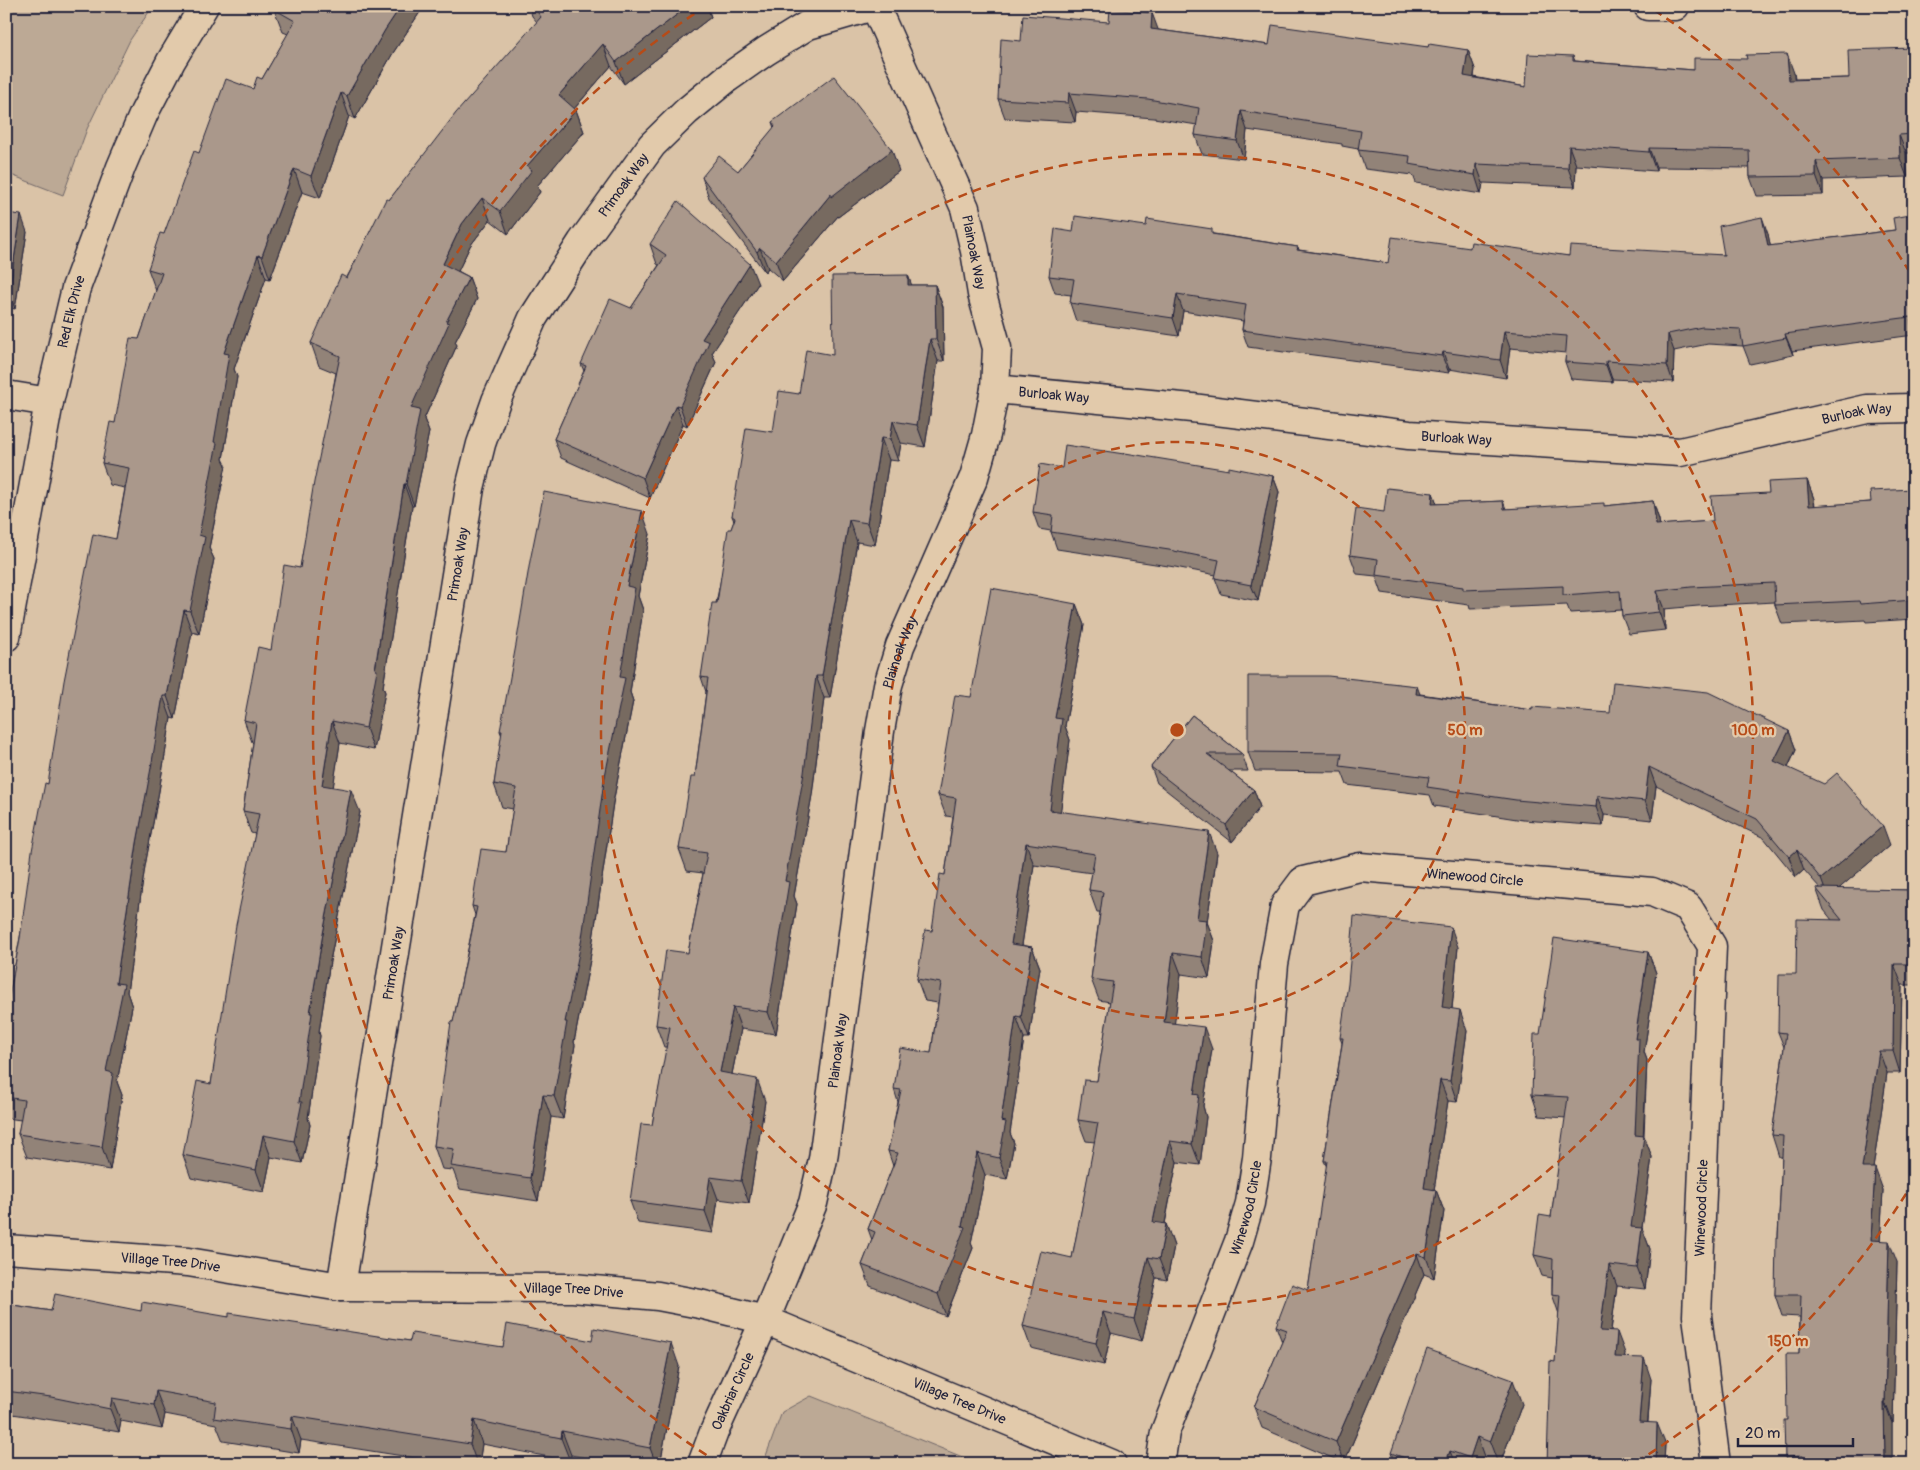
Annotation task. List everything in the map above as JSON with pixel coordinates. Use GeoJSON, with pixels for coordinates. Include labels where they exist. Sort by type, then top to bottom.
{"type":"FeatureCollection","features":[{"type":"Feature","properties":{"kind":"street","name":"Red Elk Drive"},"geometry":{"type":"LineString","coordinates":[[6,637],[49,402],[76,288],[121,167],[144,113],[166,70],[204,6]]}},
{"type":"Feature","properties":{"kind":"street","name":"Plainoak Way"},"geometry":{"type":"LineString","coordinates":[[765,1320],[813,1203],[823,1159],[880,731],[888,685],[900,646],[974,477],[986,435],[995,389],[997,348],[982,294],[965,208],[874,6]]}},
{"type":"Feature","properties":{"kind":"street","name":"Primoak Way"},"geometry":{"type":"LineString","coordinates":[[341,1287],[470,488],[481,444],[496,401],[533,318],[582,242],[652,145],[695,104],[766,51],[808,25],[874,6]]}},
{"type":"Feature","properties":{"kind":"street"},"geometry":{"type":"LineString","coordinates":[[1648,6],[1675,6]]}},
{"type":"Feature","properties":{"kind":"street","name":"Burloak Way"},"geometry":{"type":"LineString","coordinates":[[995,389],[1192,408],[1409,435],[1680,452],[1867,409],[1914,408]]}},
{"type":"Feature","properties":{"kind":"street"},"geometry":{"type":"LineString","coordinates":[[6,395],[49,402]]}},
{"type":"Feature","properties":{"kind":"street","name":"Winewood Circle"},"geometry":{"type":"LineString","coordinates":[[1160,1464],[1165,1432],[1239,1241],[1250,1203],[1257,1158],[1274,964],[1285,904],[1303,880],[1360,867],[1652,892],[1688,907],[1712,946],[1697,1316],[1716,1464]]}},
{"type":"Feature","properties":{"kind":"street","name":"Village Tree Drive"},"geometry":{"type":"LineString","coordinates":[[6,1249],[188,1262],[341,1287],[573,1288],[658,1296],[700,1304],[765,1320],[1112,1464]]}},
{"type":"Feature","properties":{"kind":"street","name":"Oakbriar Circle"},"geometry":{"type":"LineString","coordinates":[[702,1464],[714,1432],[765,1320]]}},
{"type":"Feature","properties":{"kind":"shaded area"},"geometry":{"type":"Polygon","coordinates":[[[6,6],[153,6],[130,40],[87,129],[63,195],[6,173],[6,6]]]}},
{"type":"Feature","properties":{"kind":"shaded area"},"geometry":{"type":"Polygon","coordinates":[[[811,1396],[980,1464],[763,1464],[782,1412],[811,1396]]]}},
{"type":"Feature","properties":{"kind":"building"},"geometry":{"type":"Polygon","coordinates":[[[276,6],[401,6],[347,96],[341,93],[311,176],[294,169],[262,256],[258,255],[224,353],[229,354],[214,442],[217,443],[199,535],[205,537],[190,611],[184,610],[167,696],[163,696],[137,843],[116,983],[124,984],[106,1071],[113,1073],[102,1147],[18,1134],[24,1100],[6,1097],[6,1014],[20,938],[32,851],[45,783],[48,784],[64,681],[93,534],[116,539],[129,468],[102,463],[110,422],[115,423],[130,338],[139,339],[162,273],[148,269],[160,233],[164,234],[194,151],[199,153],[226,79],[253,89],[257,77],[262,79],[295,21],[274,9],[276,6]]]}},
{"type":"Feature","properties":{"kind":"building"},"geometry":{"type":"Polygon","coordinates":[[[533,6],[688,6],[616,62],[603,44],[559,95],[576,110],[527,166],[532,170],[500,211],[482,198],[462,224],[443,264],[469,277],[446,322],[449,323],[411,408],[420,410],[406,484],[404,484],[375,669],[377,670],[366,728],[332,721],[322,785],[351,790],[322,939],[310,1013],[312,1013],[299,1102],[302,1102],[294,1141],[263,1135],[256,1170],[183,1155],[197,1081],[211,1084],[236,925],[259,814],[243,811],[256,723],[244,720],[258,647],[271,650],[284,565],[300,568],[314,482],[340,356],[311,343],[341,275],[347,278],[386,199],[389,200],[456,113],[541,17],[533,6]]]}},
{"type":"Feature","properties":{"kind":"building"},"geometry":{"type":"Polygon","coordinates":[[[1110,9],[1152,13],[1151,29],[1269,45],[1272,25],[1428,47],[1429,44],[1468,50],[1464,76],[1526,87],[1528,54],[1573,56],[1573,61],[1694,70],[1694,58],[1747,59],[1746,55],[1787,54],[1789,80],[1849,78],[1848,50],[1914,48],[1914,134],[1899,135],[1900,158],[1816,161],[1816,176],[1750,177],[1749,150],[1649,148],[1649,152],[1569,146],[1568,168],[1476,164],[1475,175],[1409,164],[1410,156],[1358,150],[1361,131],[1336,126],[1241,111],[1237,141],[1195,135],[1199,108],[1148,99],[1069,93],[1068,103],[998,99],[1001,39],[1021,41],[1023,15],[1109,22],[1110,9]]]}},
{"type":"Feature","properties":{"kind":"building"},"geometry":{"type":"Polygon","coordinates":[[[834,76],[892,150],[831,197],[831,194],[776,261],[760,248],[757,252],[702,177],[719,156],[738,171],[775,126],[772,122],[834,76]]]}},
{"type":"Feature","properties":{"kind":"building"},"geometry":{"type":"Polygon","coordinates":[[[678,201],[750,264],[702,339],[709,342],[680,406],[676,405],[643,478],[554,439],[586,366],[581,364],[610,299],[631,308],[666,255],[650,244],[678,201]]]}},
{"type":"Feature","properties":{"kind":"building"},"geometry":{"type":"Polygon","coordinates":[[[6,213],[21,215],[9,292],[6,292],[6,213]]]}},
{"type":"Feature","properties":{"kind":"building"},"geometry":{"type":"Polygon","coordinates":[[[1914,214],[1914,329],[1912,329],[1910,317],[1785,334],[1786,338],[1743,346],[1740,329],[1702,327],[1668,334],[1667,365],[1606,361],[1606,365],[1565,362],[1567,336],[1504,331],[1500,360],[1443,352],[1442,356],[1242,330],[1246,305],[1177,294],[1173,318],[1070,303],[1074,279],[1049,276],[1055,229],[1073,232],[1075,216],[1146,226],[1147,219],[1212,229],[1212,234],[1298,247],[1297,250],[1388,263],[1392,237],[1470,248],[1471,242],[1569,256],[1570,246],[1724,255],[1719,226],[1762,217],[1768,246],[1895,230],[1893,218],[1914,214]]]}},
{"type":"Feature","properties":{"kind":"building"},"geometry":{"type":"Polygon","coordinates":[[[908,275],[908,285],[935,285],[936,339],[930,339],[917,425],[893,421],[890,439],[881,438],[867,523],[849,520],[822,676],[816,676],[804,773],[785,881],[789,882],[768,1012],[733,1007],[720,1072],[757,1079],[741,1181],[710,1177],[705,1211],[630,1201],[641,1124],[652,1125],[670,1027],[656,1025],[666,950],[688,953],[707,853],[679,849],[691,777],[695,777],[708,678],[701,677],[712,603],[717,603],[728,529],[731,529],[735,518],[732,516],[746,428],[773,432],[779,391],[799,394],[806,350],[833,355],[832,276],[908,275]]]}},
{"type":"Feature","properties":{"kind":"building"},"geometry":{"type":"Polygon","coordinates":[[[1065,445],[1229,470],[1229,467],[1273,476],[1251,585],[1215,578],[1219,560],[1169,550],[1051,532],[1053,515],[1033,512],[1040,464],[1062,468],[1065,445]]]}},
{"type":"Feature","properties":{"kind":"building"},"geometry":{"type":"Polygon","coordinates":[[[1807,480],[1809,506],[1871,502],[1870,491],[1914,489],[1914,600],[1860,604],[1859,601],[1775,605],[1774,583],[1691,587],[1657,591],[1659,612],[1622,616],[1620,591],[1563,595],[1563,586],[1463,590],[1463,587],[1376,575],[1378,559],[1350,555],[1356,508],[1384,512],[1387,488],[1433,493],[1432,504],[1503,501],[1504,509],[1604,503],[1604,506],[1653,501],[1656,525],[1713,521],[1711,496],[1769,493],[1768,482],[1807,480]]]}},
{"type":"Feature","properties":{"kind":"building"},"geometry":{"type":"Polygon","coordinates":[[[544,492],[642,511],[627,586],[635,588],[620,677],[625,678],[604,781],[582,938],[565,1022],[567,1022],[554,1096],[543,1095],[530,1178],[451,1166],[454,1149],[434,1146],[451,1022],[453,1022],[477,907],[472,906],[481,849],[506,852],[516,788],[494,784],[502,731],[500,731],[544,492]]]}},
{"type":"Feature","properties":{"kind":"building"},"geometry":{"type":"Polygon","coordinates":[[[991,588],[1076,604],[1055,718],[1062,719],[1050,810],[1209,832],[1197,919],[1207,920],[1202,957],[1173,953],[1164,1022],[1204,1027],[1194,1094],[1199,1095],[1192,1144],[1170,1141],[1153,1222],[1166,1224],[1159,1259],[1148,1257],[1134,1319],[1103,1312],[1096,1343],[1023,1326],[1041,1251],[1072,1258],[1098,1123],[1078,1120],[1084,1080],[1097,1081],[1113,982],[1091,979],[1103,892],[1089,890],[1095,854],[1026,843],[1011,944],[1032,947],[1021,1017],[1016,1016],[1001,1121],[1006,1122],[999,1158],[977,1153],[962,1226],[965,1227],[938,1294],[862,1265],[875,1232],[868,1229],[898,1153],[888,1151],[901,1090],[894,1089],[900,1048],[931,1053],[941,983],[917,979],[925,930],[932,931],[940,874],[945,875],[956,798],[938,795],[955,695],[971,697],[991,588]]]}},
{"type":"Feature","properties":{"kind":"building"},"geometry":{"type":"Polygon","coordinates":[[[1248,676],[1328,676],[1417,686],[1416,694],[1532,710],[1532,707],[1610,713],[1613,682],[1708,692],[1789,731],[1774,761],[1824,784],[1837,773],[1883,826],[1821,879],[1797,850],[1789,857],[1757,819],[1649,767],[1645,801],[1597,796],[1596,807],[1516,800],[1427,787],[1429,777],[1340,766],[1342,753],[1248,752],[1248,676]]]}},
{"type":"Feature","properties":{"kind":"building"},"geometry":{"type":"Polygon","coordinates":[[[1192,715],[1242,754],[1207,754],[1254,790],[1226,825],[1151,767],[1192,715]]]}},
{"type":"Feature","properties":{"kind":"building"},"geometry":{"type":"Polygon","coordinates":[[[1816,888],[1910,890],[1909,964],[1894,964],[1893,1051],[1879,1051],[1862,1168],[1875,1168],[1871,1240],[1889,1241],[1884,1402],[1885,1464],[1803,1464],[1803,1456],[1785,1457],[1784,1420],[1787,1420],[1786,1354],[1799,1354],[1801,1295],[1775,1295],[1776,1238],[1778,1238],[1783,1136],[1772,1135],[1786,1033],[1778,1032],[1779,974],[1796,974],[1797,919],[1842,920],[1816,888]]]}},
{"type":"Feature","properties":{"kind":"building"},"geometry":{"type":"Polygon","coordinates":[[[1354,916],[1451,927],[1442,1007],[1460,1010],[1450,1081],[1440,1080],[1424,1188],[1436,1190],[1426,1257],[1417,1254],[1336,1442],[1254,1407],[1287,1330],[1276,1326],[1292,1284],[1308,1290],[1327,1161],[1324,1161],[1343,1038],[1340,1038],[1348,984],[1354,916]]]}},
{"type":"Feature","properties":{"kind":"building"},"geometry":{"type":"Polygon","coordinates":[[[1554,938],[1648,952],[1635,1039],[1639,1039],[1635,1135],[1644,1136],[1631,1227],[1642,1228],[1637,1268],[1609,1265],[1600,1331],[1617,1332],[1615,1357],[1644,1358],[1639,1422],[1657,1423],[1656,1464],[1547,1464],[1550,1361],[1555,1362],[1560,1295],[1552,1294],[1553,1259],[1534,1255],[1539,1215],[1551,1217],[1568,1097],[1532,1095],[1534,1034],[1540,1034],[1554,938]]]}},
{"type":"Feature","properties":{"kind":"building"},"geometry":{"type":"Polygon","coordinates":[[[55,1294],[141,1311],[142,1302],[229,1317],[229,1313],[410,1341],[412,1333],[503,1347],[507,1324],[592,1341],[594,1328],[671,1343],[650,1448],[562,1431],[561,1438],[474,1420],[470,1444],[292,1416],[291,1429],[214,1418],[216,1402],[156,1391],[154,1405],[112,1398],[110,1409],[51,1397],[6,1391],[6,1304],[51,1311],[55,1294]]]}},
{"type":"Feature","properties":{"kind":"building"},"geometry":{"type":"Polygon","coordinates":[[[1427,1349],[1513,1380],[1490,1442],[1477,1437],[1470,1458],[1450,1451],[1445,1464],[1422,1464],[1391,1453],[1427,1349]]]}}]}
